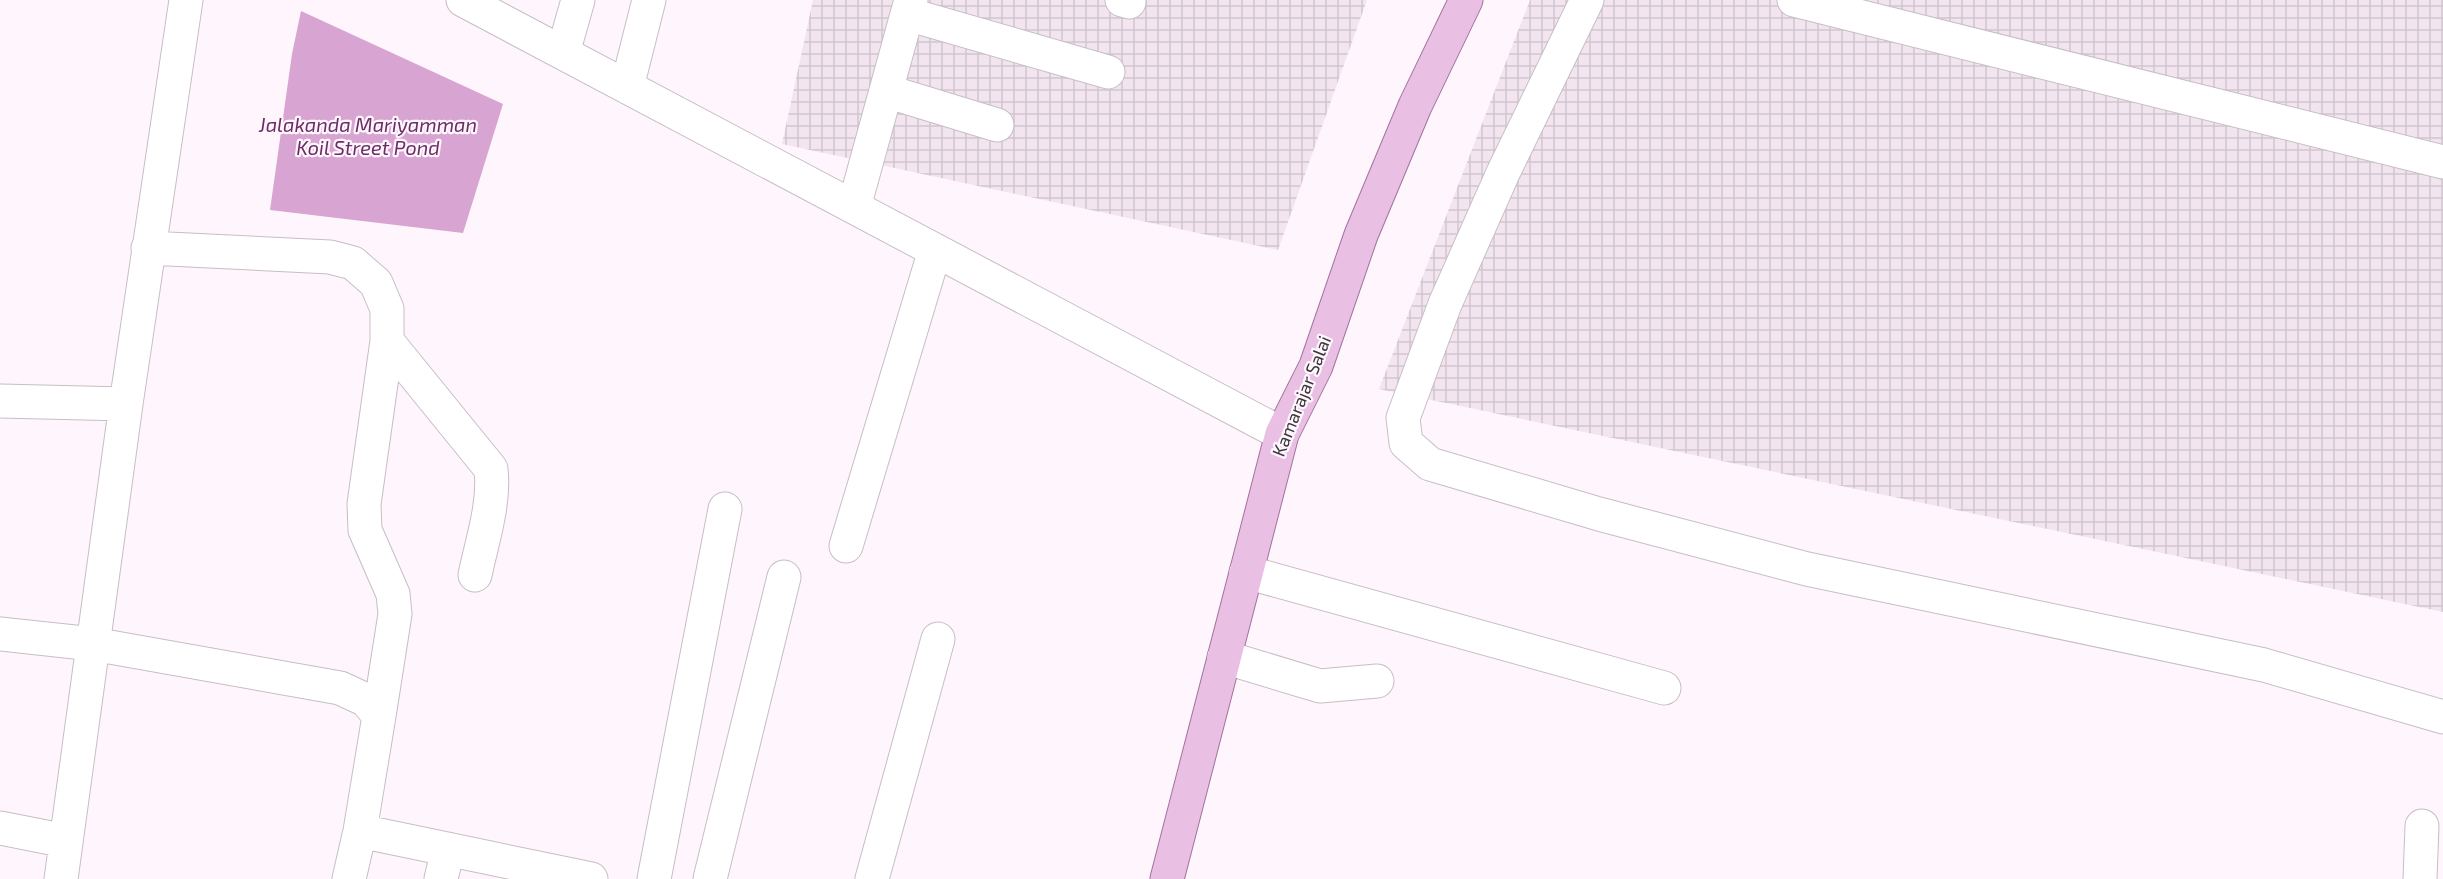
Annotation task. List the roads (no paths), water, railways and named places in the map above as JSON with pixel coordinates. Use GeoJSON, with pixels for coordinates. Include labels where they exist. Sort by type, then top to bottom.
{"type":"FeatureCollection","features":[{"type":"Feature","properties":{"kind":"main road","name":"Kamarajar Salai"},"geometry":{"type":"LineString","coordinates":[[1167,879],[1282,434],[1316,366],[1360,235],[1415,106],[1466,0]]}},
{"type":"Feature","properties":{"kind":"street"},"geometry":{"type":"LineString","coordinates":[[61,879],[148,248],[186,0]]}},
{"type":"Feature","properties":{"kind":"street"},"geometry":{"type":"LineString","coordinates":[[463,0],[1282,434]]}},
{"type":"Feature","properties":{"kind":"street"},"geometry":{"type":"LineString","coordinates":[[563,53],[578,0]]}},
{"type":"Feature","properties":{"kind":"street"},"geometry":{"type":"LineString","coordinates":[[627,87],[649,0]]}},
{"type":"Feature","properties":{"kind":"street"},"geometry":{"type":"LineString","coordinates":[[1587,0],[1503,174],[1445,304],[1403,418],[1406,443],[1430,464],[1599,514],[1807,569],[2264,665],[2443,717]]}},
{"type":"Feature","properties":{"kind":"street"},"geometry":{"type":"LineString","coordinates":[[1794,0],[2443,162]]}},
{"type":"Feature","properties":{"kind":"street"},"geometry":{"type":"LineString","coordinates":[[854,207],[909,7],[1108,72]]}},
{"type":"Feature","properties":{"kind":"street"},"geometry":{"type":"LineString","coordinates":[[886,91],[997,126]]}},
{"type":"Feature","properties":{"kind":"street"},"geometry":{"type":"LineString","coordinates":[[148,248],[330,257],[353,263],[376,283],[387,309],[387,341],[364,504],[365,530],[393,594],[395,614],[360,831],[349,879]]}},
{"type":"Feature","properties":{"kind":"street"},"geometry":{"type":"LineString","coordinates":[[846,546],[935,250]]}},
{"type":"Feature","properties":{"kind":"street"},"geometry":{"type":"LineString","coordinates":[[387,341],[491,468],[493,485],[476,576]]}},
{"type":"Feature","properties":{"kind":"street"},"geometry":{"type":"LineString","coordinates":[[0,401],[126,404]]}},
{"type":"Feature","properties":{"kind":"street"},"geometry":{"type":"LineString","coordinates":[[654,879],[725,509]]}},
{"type":"Feature","properties":{"kind":"street"},"geometry":{"type":"LineString","coordinates":[[1246,572],[1664,688]]}},
{"type":"Feature","properties":{"kind":"street"},"geometry":{"type":"LineString","coordinates":[[710,879],[784,577]]}},
{"type":"Feature","properties":{"kind":"street"},"geometry":{"type":"LineString","coordinates":[[0,634],[93,644],[340,688],[366,700],[379,716]]}},
{"type":"Feature","properties":{"kind":"street"},"geometry":{"type":"LineString","coordinates":[[872,879],[938,639]]}},
{"type":"Feature","properties":{"kind":"street"},"geometry":{"type":"LineString","coordinates":[[1224,657],[1320,686],[1342,686],[1377,681]]}},
{"type":"Feature","properties":{"kind":"street"},"geometry":{"type":"LineString","coordinates":[[2420,879],[2422,826]]}},
{"type":"Feature","properties":{"kind":"street"},"geometry":{"type":"LineString","coordinates":[[0,828],[66,842]]}},
{"type":"Feature","properties":{"kind":"street"},"geometry":{"type":"LineString","coordinates":[[360,831],[445,864],[591,879]]}},
{"type":"Feature","properties":{"kind":"water","name":"Jalakanda Mariyamman Koil Street Pond"},"geometry":{"type":"Polygon","coordinates":[[[301,11],[503,104],[463,233],[270,210],[292,54],[301,11]]]}}]}
